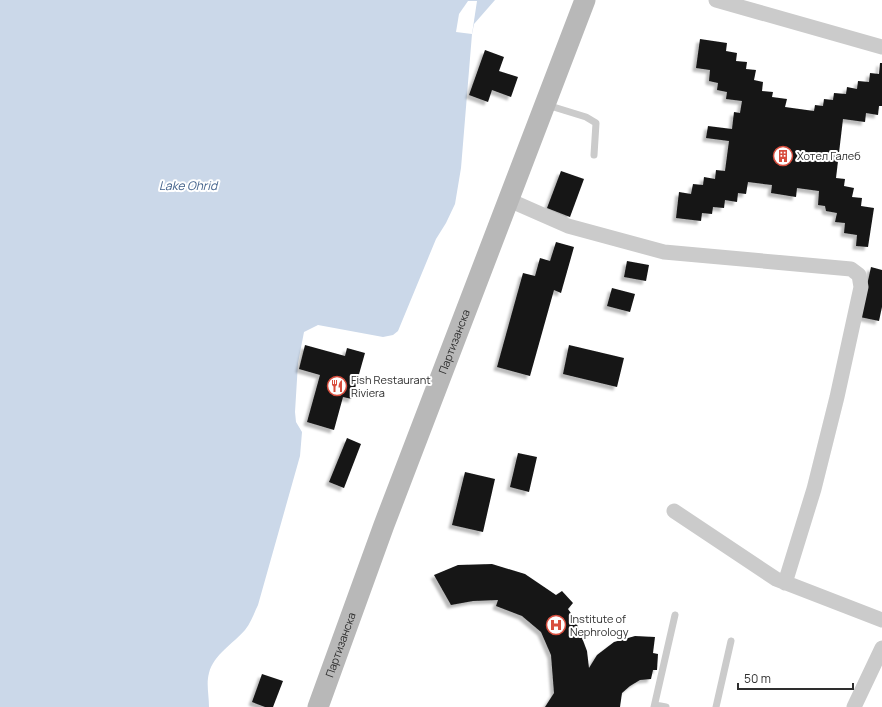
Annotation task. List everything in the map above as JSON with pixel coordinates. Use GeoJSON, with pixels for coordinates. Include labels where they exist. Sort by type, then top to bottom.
{"type":"FeatureCollection","features":[{"type":"Feature","properties":{"kind":"main road","name":"Партизанска"},"geometry":{"type":"LineString","coordinates":[[318,707],[384,525],[585,0]]}},
{"type":"Feature","properties":{"kind":"street"},"geometry":{"type":"LineString","coordinates":[[716,0],[882,47]]}},
{"type":"Feature","properties":{"kind":"street"},"geometry":{"type":"LineString","coordinates":[[509,200],[568,226],[664,252],[851,269],[859,275],[862,287],[837,397],[814,489],[785,583]]}},
{"type":"Feature","properties":{"kind":"street"},"geometry":{"type":"LineString","coordinates":[[674,511],[776,579],[882,620]]}},
{"type":"Feature","properties":{"kind":"street"},"geometry":{"type":"LineString","coordinates":[[854,707],[882,648]]}},
{"type":"Feature","properties":{"kind":"lane"},"geometry":{"type":"LineString","coordinates":[[545,104],[586,117],[596,122],[594,155]]}},
{"type":"Feature","properties":{"kind":"lane"},"geometry":{"type":"LineString","coordinates":[[666,707],[655,706],[675,615]]}},
{"type":"Feature","properties":{"kind":"lane"},"geometry":{"type":"LineString","coordinates":[[716,707],[732,641]]}},
{"type":"Feature","properties":{"kind":"water","name":"Lake Ohrid"},"geometry":{"type":"Polygon","coordinates":[[[0,0],[495,0],[474,24],[472,34],[461,168],[455,204],[436,239],[398,331],[393,335],[383,337],[318,325],[304,332],[298,363],[295,412],[296,422],[302,432],[300,456],[258,605],[247,627],[219,655],[211,666],[208,677],[209,707],[0,707],[0,0]]]}},
{"type":"Feature","properties":{"kind":"pier"},"geometry":{"type":"Polygon","coordinates":[[[468,1],[477,1],[472,34],[456,32],[459,14],[468,1]]]}},
{"type":"Feature","properties":{"kind":"building","name":"Хотел Галеб"},"geometry":{"type":"Polygon","coordinates":[[[700,39],[727,43],[726,51],[737,53],[736,61],[747,62],[746,69],[756,70],[754,80],[763,82],[762,91],[773,92],[772,97],[787,99],[785,107],[814,111],[815,105],[823,106],[824,99],[833,100],[834,93],[846,94],[847,87],[857,89],[858,81],[869,82],[870,73],[879,74],[880,63],[882,63],[882,106],[879,106],[878,115],[866,113],[865,122],[843,119],[836,178],[845,179],[844,186],[854,188],[852,197],[862,198],[861,206],[874,208],[868,247],[856,246],[857,235],[844,233],[845,223],[835,222],[837,213],[826,211],[825,206],[818,205],[819,191],[797,188],[796,197],[771,193],[772,185],[748,182],[746,194],[738,193],[737,202],[725,200],[724,208],[713,207],[712,214],[702,213],[701,221],[676,218],[679,192],[691,194],[693,184],[703,185],[704,177],[715,179],[716,170],[725,171],[729,141],[706,138],[708,126],[732,129],[734,112],[740,113],[742,101],[726,99],[727,92],[717,90],[718,83],[709,81],[710,70],[696,68],[700,39]]]}},
{"type":"Feature","properties":{"kind":"building"},"geometry":{"type":"Polygon","coordinates":[[[485,50],[504,57],[499,71],[518,77],[511,97],[492,90],[488,102],[469,95],[485,50]]]}},
{"type":"Feature","properties":{"kind":"building"},"geometry":{"type":"Polygon","coordinates":[[[561,171],[584,179],[570,217],[547,208],[561,171]]]}},
{"type":"Feature","properties":{"kind":"building"},"geometry":{"type":"Polygon","coordinates":[[[556,242],[574,247],[561,293],[554,290],[530,376],[497,367],[523,273],[535,276],[540,258],[550,261],[556,242]]]}},
{"type":"Feature","properties":{"kind":"building"},"geometry":{"type":"Polygon","coordinates":[[[627,261],[649,265],[646,281],[624,277],[627,261]]]}},
{"type":"Feature","properties":{"kind":"building"},"geometry":{"type":"Polygon","coordinates":[[[871,267],[882,270],[882,307],[879,321],[860,317],[871,267]]]}},
{"type":"Feature","properties":{"kind":"building"},"geometry":{"type":"Polygon","coordinates":[[[612,288],[635,294],[630,312],[607,306],[612,288]]]}},
{"type":"Feature","properties":{"kind":"building","name":"Fish Restaurant Riviera"},"geometry":{"type":"Polygon","coordinates":[[[305,345],[345,356],[347,348],[365,353],[352,399],[343,397],[334,430],[307,422],[320,375],[299,369],[305,345]]]}},
{"type":"Feature","properties":{"kind":"building"},"geometry":{"type":"Polygon","coordinates":[[[569,345],[624,358],[617,387],[563,374],[569,345]]]}},
{"type":"Feature","properties":{"kind":"building"},"geometry":{"type":"Polygon","coordinates":[[[347,438],[361,444],[344,488],[329,482],[347,438]]]}},
{"type":"Feature","properties":{"kind":"building"},"geometry":{"type":"Polygon","coordinates":[[[518,453],[537,457],[529,492],[510,487],[518,453]]]}},
{"type":"Feature","properties":{"kind":"building"},"geometry":{"type":"Polygon","coordinates":[[[465,472],[495,479],[483,532],[452,525],[465,472]]]}},
{"type":"Feature","properties":{"kind":"building"},"geometry":{"type":"Polygon","coordinates":[[[492,564],[525,574],[556,595],[562,591],[573,603],[568,609],[575,619],[587,651],[589,668],[597,655],[614,642],[635,636],[655,637],[653,653],[658,654],[657,670],[653,670],[651,679],[640,680],[622,693],[620,707],[545,707],[554,693],[551,655],[541,632],[522,616],[496,606],[498,600],[473,601],[451,605],[434,575],[458,565],[492,564]]]}},
{"type":"Feature","properties":{"kind":"building"},"geometry":{"type":"Polygon","coordinates":[[[262,674],[283,681],[273,707],[265,707],[252,702],[262,674]]]}},
{"type":"Feature","properties":{"kind":"place","name":"Хотел Галеб"},"geometry":{"type":"Point","coordinates":[783,156]}},
{"type":"Feature","properties":{"kind":"place","name":"Fish Restaurant Riviera"},"geometry":{"type":"Point","coordinates":[337,386]}},
{"type":"Feature","properties":{"kind":"place","name":"Institute of Nephrology"},"geometry":{"type":"Point","coordinates":[556,625]}}]}
